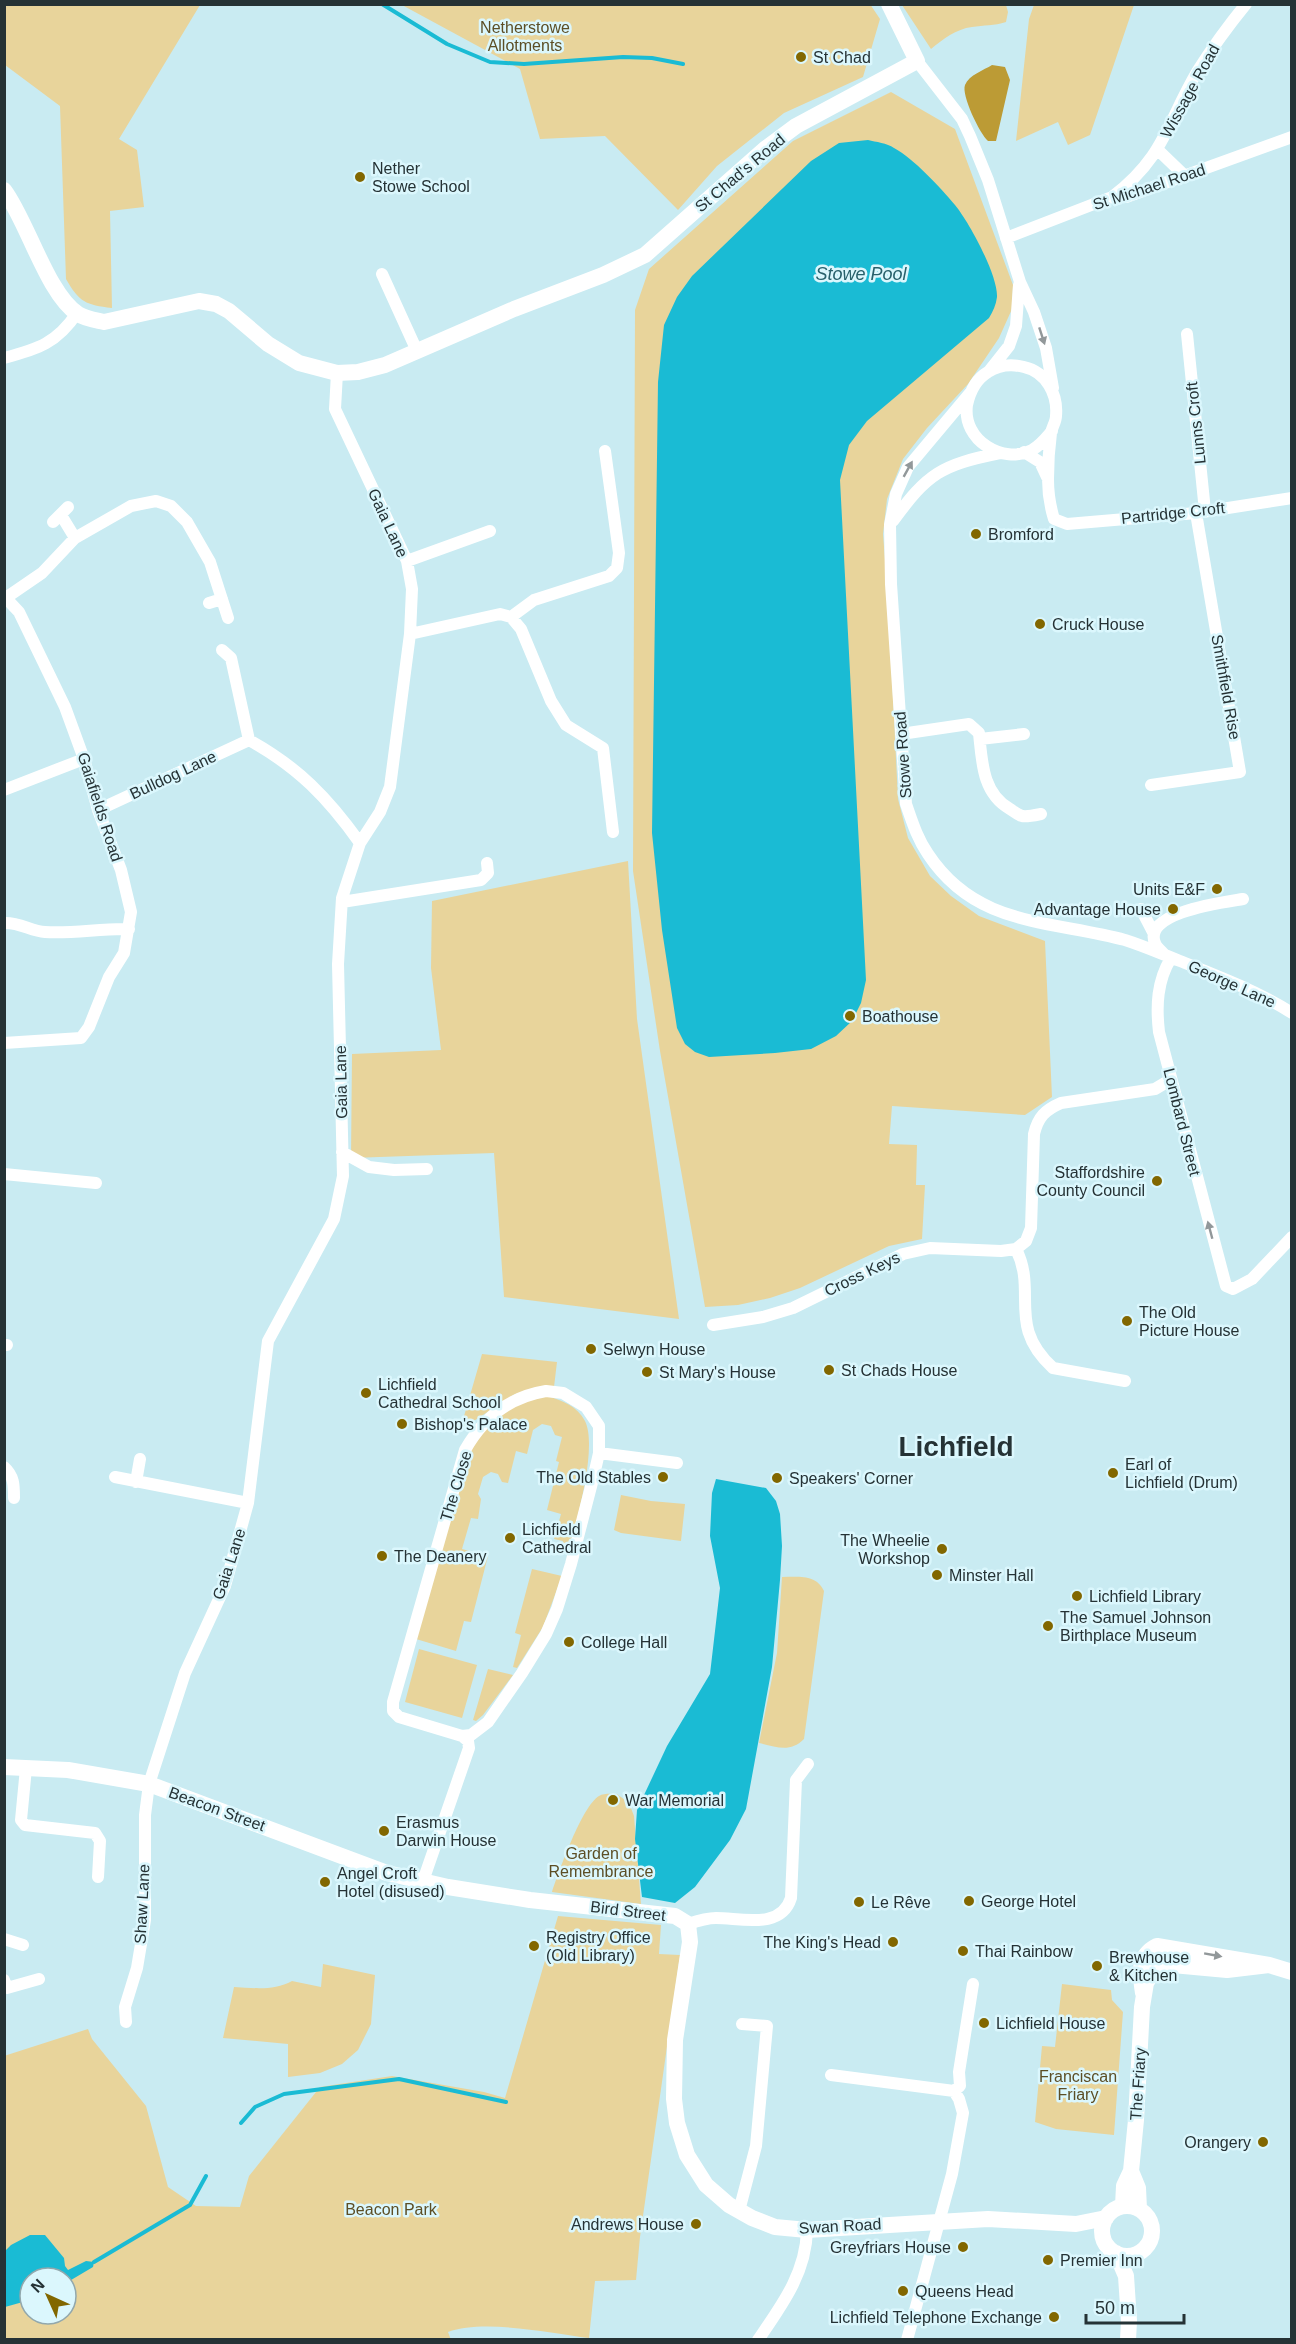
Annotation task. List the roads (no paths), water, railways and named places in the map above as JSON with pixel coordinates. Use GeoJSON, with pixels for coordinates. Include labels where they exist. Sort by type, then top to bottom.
{"type":"FeatureCollection","features":[{"type":"Feature","properties":{"kind":"street"},"geometry":{"type":"LineString","coordinates":[[889,4],[917,61],[962,119],[988,180],[1020,282],[1034,312],[1046,348],[1056,404],[1048,478]]}},
{"type":"Feature","properties":{"kind":"street","name":"Wissage Road"},"geometry":{"type":"LineString","coordinates":[[1112,197],[1131,182],[1158,150],[1196,74],[1225,30],[1246,4]]}},
{"type":"Feature","properties":{"kind":"street","name":"St Chad's Road"},"geometry":{"type":"LineString","coordinates":[[337,373],[358,372],[385,365],[514,309],[603,275],[645,255],[765,148],[796,126],[917,61]]}},
{"type":"Feature","properties":{"kind":"street","name":"St Michael Road"},"geometry":{"type":"LineString","coordinates":[[1006,238],[1112,197],[1126,197],[1292,137]]}},
{"type":"Feature","properties":{"kind":"street","name":"Wissage Road"},"geometry":{"type":"LineString","coordinates":[[1158,150],[1185,176]]}},
{"type":"Feature","properties":{"kind":"street"},"geometry":{"type":"LineString","coordinates":[[4,190],[11,198],[54,285],[77,313],[89,319],[104,322],[199,301],[216,304],[229,311],[268,344],[299,363],[337,373]]}},
{"type":"Feature","properties":{"kind":"street"},"geometry":{"type":"LineString","coordinates":[[381,274],[417,351]]}},
{"type":"Feature","properties":{"kind":"street"},"geometry":{"type":"LineString","coordinates":[[1000,453],[983,445],[974,434],[968,421],[967,409],[970,393],[977,381],[989,371],[1009,346],[1016,326],[1020,282]]}},
{"type":"Feature","properties":{"kind":"street"},"geometry":{"type":"LineString","coordinates":[[4,358],[46,345],[65,331],[77,313]]}},
{"type":"Feature","properties":{"kind":"street","name":"Lunns Croft"},"geometry":{"type":"LineString","coordinates":[[1186,334],[1201,512]]}},
{"type":"Feature","properties":{"kind":"street"},"geometry":{"type":"LineString","coordinates":[[989,371],[1002,366],[1015,365],[1029,368],[1045,379],[1053,392]]}},
{"type":"Feature","properties":{"kind":"street","name":"Gaia Lane"},"geometry":{"type":"LineString","coordinates":[[149,1784],[185,1673],[225,1586],[248,1503],[268,1341],[334,1219],[343,1176],[338,964],[342,902],[360,843],[380,812],[390,787],[410,634],[412,590],[406,561],[335,408],[337,373]]}},
{"type":"Feature","properties":{"kind":"street","name":"Stowe Road"},"geometry":{"type":"LineString","coordinates":[[970,393],[908,467],[896,494],[891,525],[891,584],[906,804],[927,854],[954,885],[993,911],[1125,941],[1168,956]]}},
{"type":"Feature","properties":{"kind":"street"},"geometry":{"type":"LineString","coordinates":[[891,525],[910,497],[930,477],[953,464],[1000,453],[1032,450],[1052,431]]}},
{"type":"Feature","properties":{"kind":"street"},"geometry":{"type":"LineString","coordinates":[[511,617],[534,600],[609,576],[616,568],[619,553],[605,451]]}},
{"type":"Feature","properties":{"kind":"street"},"geometry":{"type":"LineString","coordinates":[[1024,452],[1040,462],[1048,478]]}},
{"type":"Feature","properties":{"kind":"street","name":"Partridge Croft"},"geometry":{"type":"LineString","coordinates":[[1048,478],[1049,502],[1054,519],[1067,524],[1201,512],[1292,498]]}},
{"type":"Feature","properties":{"kind":"street"},"geometry":{"type":"LineString","coordinates":[[6,597],[42,573],[75,538],[131,506],[156,501],[171,506],[187,522],[210,562],[228,618]]}},
{"type":"Feature","properties":{"kind":"street","name":"Smithfield Rise"},"geometry":{"type":"LineString","coordinates":[[1151,784],[1240,772],[1201,512]]}},
{"type":"Feature","properties":{"kind":"street"},"geometry":{"type":"LineString","coordinates":[[61,515],[75,538]]}},
{"type":"Feature","properties":{"kind":"street"},"geometry":{"type":"LineString","coordinates":[[406,561],[490,531]]}},
{"type":"Feature","properties":{"kind":"street","name":"Gaiafields Road"},"geometry":{"type":"LineString","coordinates":[[4,1043],[81,1038],[109,977],[124,953],[132,912],[121,870],[98,810],[84,759],[65,707],[19,612],[6,597]]}},
{"type":"Feature","properties":{"kind":"street"},"geometry":{"type":"LineString","coordinates":[[208,603],[222,599]]}},
{"type":"Feature","properties":{"kind":"street"},"geometry":{"type":"LineString","coordinates":[[410,634],[500,614],[511,617],[521,629],[551,701],[566,724],[603,748],[613,832]]}},
{"type":"Feature","properties":{"kind":"street"},"geometry":{"type":"LineString","coordinates":[[230,654],[249,740],[276,755],[301,774],[334,807],[360,843]]}},
{"type":"Feature","properties":{"kind":"street"},"geometry":{"type":"LineString","coordinates":[[901,734],[969,724],[979,733],[983,771],[987,785],[995,796],[1004,806],[1022,816],[1041,814]]}},
{"type":"Feature","properties":{"kind":"street"},"geometry":{"type":"LineString","coordinates":[[980,738],[1024,734]]}},
{"type":"Feature","properties":{"kind":"street","name":"Bulldog Lane"},"geometry":{"type":"LineString","coordinates":[[98,810],[249,740]]}},
{"type":"Feature","properties":{"kind":"street"},"geometry":{"type":"LineString","coordinates":[[4,790],[84,759]]}},
{"type":"Feature","properties":{"kind":"street"},"geometry":{"type":"LineString","coordinates":[[342,902],[482,880],[488,873],[487,863]]}},
{"type":"Feature","properties":{"kind":"street"},"geometry":{"type":"LineString","coordinates":[[1154,934],[1162,922],[1188,909],[1244,899]]}},
{"type":"Feature","properties":{"kind":"street"},"geometry":{"type":"LineString","coordinates":[[1141,909],[1154,934],[1155,943],[1168,956]]}},
{"type":"Feature","properties":{"kind":"street"},"geometry":{"type":"LineString","coordinates":[[4,923],[19,924],[43,932],[99,928],[129,929]]}},
{"type":"Feature","properties":{"kind":"street","name":"George Lane"},"geometry":{"type":"LineString","coordinates":[[1168,956],[1254,992],[1292,1013]]}},
{"type":"Feature","properties":{"kind":"street","name":"Lombard Street"},"geometry":{"type":"LineString","coordinates":[[1168,956],[1158,992],[1157,1012],[1170,1080],[1226,1286],[1233,1290],[1251,1279],[1292,1237]]}},
{"type":"Feature","properties":{"kind":"street"},"geometry":{"type":"LineString","coordinates":[[1125,1381],[1053,1368],[1045,1361],[1029,1335],[1025,1319],[1023,1263],[1016,1249],[1026,1241],[1031,1228],[1034,1134],[1037,1122],[1047,1109],[1061,1103],[1155,1089],[1170,1080]]}},
{"type":"Feature","properties":{"kind":"street"},"geometry":{"type":"LineString","coordinates":[[342,1152],[369,1167],[394,1170],[427,1169]]}},
{"type":"Feature","properties":{"kind":"street"},"geometry":{"type":"LineString","coordinates":[[4,1174],[96,1184]]}},
{"type":"Feature","properties":{"kind":"street","name":"Cross Keys"},"geometry":{"type":"LineString","coordinates":[[713,1325],[763,1317],[793,1308],[903,1254],[930,1248],[1001,1251],[1016,1249]]}},
{"type":"Feature","properties":{"kind":"street","name":"The Close"},"geometry":{"type":"LineString","coordinates":[[546,1391],[563,1393],[586,1407],[599,1426],[599,1453],[557,1609],[546,1634],[488,1722],[471,1735],[462,1736],[399,1717],[393,1711],[393,1702],[465,1450],[474,1435],[505,1406],[526,1394],[546,1391]]}},
{"type":"Feature","properties":{"kind":"street"},"geometry":{"type":"LineString","coordinates":[[599,1453],[677,1463]]}},
{"type":"Feature","properties":{"kind":"street"},"geometry":{"type":"LineString","coordinates":[[136,1482],[140,1459]]}},
{"type":"Feature","properties":{"kind":"street"},"geometry":{"type":"LineString","coordinates":[[4,1467],[10,1472],[14,1483],[14,1498]]}},
{"type":"Feature","properties":{"kind":"street"},"geometry":{"type":"LineString","coordinates":[[115,1478],[248,1503]]}},
{"type":"Feature","properties":{"kind":"street"},"geometry":{"type":"LineString","coordinates":[[423,1881],[470,1748],[468,1741],[462,1736]]}},
{"type":"Feature","properties":{"kind":"street","name":"Bird Street"},"geometry":{"type":"LineString","coordinates":[[423,1881],[530,1900],[675,1916],[688,1924],[714,1918],[758,1921],[772,1917],[784,1911],[789,1906],[791,1898],[796,1780],[808,1764]]}},
{"type":"Feature","properties":{"kind":"street","name":"Beacon Street"},"geometry":{"type":"LineString","coordinates":[[4,1767],[68,1770],[149,1784],[387,1873],[423,1881]]}},
{"type":"Feature","properties":{"kind":"street"},"geometry":{"type":"LineString","coordinates":[[26,1768],[21,1820],[25,1825],[95,1833],[100,1841],[98,1877]]}},
{"type":"Feature","properties":{"kind":"street","name":"Shaw Lane"},"geometry":{"type":"LineString","coordinates":[[126,2022],[125,2007],[138,1968],[145,1920],[145,1815],[149,1784]]}},
{"type":"Feature","properties":{"kind":"street","name":"Swan Road"},"geometry":{"type":"LineString","coordinates":[[688,1924],[690,1942],[675,2040],[674,2099],[677,2127],[687,2155],[706,2185],[739,2211],[775,2227],[807,2230],[988,2219],[1076,2224],[1106,2218]]}},
{"type":"Feature","properties":{"kind":"street"},"geometry":{"type":"LineString","coordinates":[[4,1939],[23,1945]]}},
{"type":"Feature","properties":{"kind":"street","name":"The Friary"},"geometry":{"type":"LineString","coordinates":[[1144,1997],[1139,1972],[1142,1960],[1149,1950],[1156,1946],[1269,1965]]}},
{"type":"Feature","properties":{"kind":"street","name":"The Friary"},"geometry":{"type":"LineString","coordinates":[[1131,2207],[1124,2186],[1131,2171],[1146,1983],[1158,1966],[1175,1964],[1227,1971],[1269,1965]]}},
{"type":"Feature","properties":{"kind":"street"},"geometry":{"type":"LineString","coordinates":[[1269,1965],[1292,1972]]}},
{"type":"Feature","properties":{"kind":"street"},"geometry":{"type":"LineString","coordinates":[[4,1980],[7,1988],[39,1979]]}},
{"type":"Feature","properties":{"kind":"street"},"geometry":{"type":"LineString","coordinates":[[831,2075],[954,2091],[960,2086],[959,2072],[973,1984]]}},
{"type":"Feature","properties":{"kind":"street"},"geometry":{"type":"LineString","coordinates":[[739,2211],[756,2146],[766,2026],[742,2024]]}},
{"type":"Feature","properties":{"kind":"street"},"geometry":{"type":"LineString","coordinates":[[907,2340],[952,2174],[963,2113],[954,2091]]}},
{"type":"Feature","properties":{"kind":"street"},"geometry":{"type":"LineString","coordinates":[[1126,2276],[1134,2255],[1145,2248],[1152,2233],[1149,2219],[1131,2207],[1113,2210],[1102,2225],[1104,2240],[1116,2253],[1126,2276],[1130,2321],[1128,2340]]}},
{"type":"Feature","properties":{"kind":"street","name":"Swan Road"},"geometry":{"type":"LineString","coordinates":[[1076,2224],[1104,2240]]}},
{"type":"Feature","properties":{"kind":"street"},"geometry":{"type":"LineString","coordinates":[[758,2340],[792,2290],[807,2248],[807,2230]]}},
{"type":"Feature","properties":{"kind":"street"},"geometry":{"type":"LineString","coordinates":[[1116,2253],[1134,2255]]}},
{"type":"Feature","properties":{"kind":"water","name":"Stowe Pool"},"geometry":{"type":"Polygon","coordinates":[[[868,140],[888,145],[902,153],[926,174],[955,205],[968,223],[988,263],[996,287],[997,300],[989,318],[867,421],[849,445],[840,480],[866,980],[861,1003],[852,1021],[836,1036],[811,1049],[709,1057],[695,1052],[685,1044],[677,1028],[662,930],[652,833],[658,382],[664,325],[677,297],[692,276],[811,161],[839,143],[868,140]]]}},
{"type":"Feature","properties":{"kind":"water"},"geometry":{"type":"Polygon","coordinates":[[[716,1479],[766,1488],[776,1501],[780,1514],[782,1546],[772,1667],[746,1809],[730,1840],[695,1887],[675,1903],[642,1897],[635,1839],[637,1810],[667,1746],[710,1674],[720,1588],[710,1536],[712,1493],[716,1479]]]}},
{"type":"Feature","properties":{"kind":"water"},"geometry":{"type":"Polygon","coordinates":[[[30,2235],[45,2235],[64,2258],[65,2266],[18,2266],[18,2303],[5,2307],[5,2251],[11,2245],[30,2235]]]}},
{"type":"Feature","properties":{"kind":"water"},"geometry":{"type":"Polygon","coordinates":[[[86,2261],[94,2262],[93,2267],[78,2276],[78,2266],[76,2266],[86,2261]]]}},
{"type":"Feature","properties":{"kind":"waterway"},"geometry":{"type":"LineString","coordinates":[[382,4],[447,44],[490,62],[524,64],[623,57],[652,58],[683,64]]}},
{"type":"Feature","properties":{"kind":"waterway"},"geometry":{"type":"LineString","coordinates":[[241,2123],[255,2107],[284,2094],[399,2079],[506,2102]]}},
{"type":"Feature","properties":{"kind":"waterway"},"geometry":{"type":"LineString","coordinates":[[94,2262],[190,2205],[206,2176]]}},
{"type":"Feature","properties":{"kind":"place","name":"St Chad"},"geometry":{"type":"Point","coordinates":[801,57]}},
{"type":"Feature","properties":{"kind":"place","name":"Nether Stowe School"},"geometry":{"type":"Point","coordinates":[360,177]}},
{"type":"Feature","properties":{"kind":"place","name":"Bromford"},"geometry":{"type":"Point","coordinates":[976,534]}},
{"type":"Feature","properties":{"kind":"place","name":"Cruck House"},"geometry":{"type":"Point","coordinates":[1040,624]}},
{"type":"Feature","properties":{"kind":"place","name":"Units E&F"},"geometry":{"type":"Point","coordinates":[1217,889]}},
{"type":"Feature","properties":{"kind":"place","name":"Advantage House"},"geometry":{"type":"Point","coordinates":[1173,909]}},
{"type":"Feature","properties":{"kind":"place","name":"Boathouse"},"geometry":{"type":"Point","coordinates":[850,1016]}},
{"type":"Feature","properties":{"kind":"place","name":"Staffordshire County Council"},"geometry":{"type":"Point","coordinates":[1157,1181]}},
{"type":"Feature","properties":{"kind":"place","name":"The Old Picture House"},"geometry":{"type":"Point","coordinates":[1127,1321]}},
{"type":"Feature","properties":{"kind":"place","name":"Selwyn House"},"geometry":{"type":"Point","coordinates":[591,1349]}},
{"type":"Feature","properties":{"kind":"place","name":"St Chads House"},"geometry":{"type":"Point","coordinates":[829,1370]}},
{"type":"Feature","properties":{"kind":"place","name":"St Mary's House"},"geometry":{"type":"Point","coordinates":[647,1372]}},
{"type":"Feature","properties":{"kind":"place","name":"Lichfield Cathedral School"},"geometry":{"type":"Point","coordinates":[366,1393]}},
{"type":"Feature","properties":{"kind":"place","name":"Bishop's Palace"},"geometry":{"type":"Point","coordinates":[402,1424]}},
{"type":"Feature","properties":{"kind":"place","name":"Earl of Lichfield (Drum)"},"geometry":{"type":"Point","coordinates":[1113,1473]}},
{"type":"Feature","properties":{"kind":"place","name":"The Old Stables"},"geometry":{"type":"Point","coordinates":[663,1477]}},
{"type":"Feature","properties":{"kind":"place","name":"Speakers' Corner"},"geometry":{"type":"Point","coordinates":[777,1478]}},
{"type":"Feature","properties":{"kind":"place","name":"Lichfield Cathedral"},"geometry":{"type":"Point","coordinates":[510,1538]}},
{"type":"Feature","properties":{"kind":"place","name":"The Wheelie Workshop"},"geometry":{"type":"Point","coordinates":[942,1549]}},
{"type":"Feature","properties":{"kind":"place","name":"The Deanery"},"geometry":{"type":"Point","coordinates":[382,1556]}},
{"type":"Feature","properties":{"kind":"place","name":"Minster Hall"},"geometry":{"type":"Point","coordinates":[937,1575]}},
{"type":"Feature","properties":{"kind":"place","name":"Lichfield Library"},"geometry":{"type":"Point","coordinates":[1077,1596]}},
{"type":"Feature","properties":{"kind":"place","name":"The Samuel Johnson Birthplace Museum"},"geometry":{"type":"Point","coordinates":[1048,1626]}},
{"type":"Feature","properties":{"kind":"place","name":"College Hall"},"geometry":{"type":"Point","coordinates":[569,1642]}},
{"type":"Feature","properties":{"kind":"place","name":"War Memorial"},"geometry":{"type":"Point","coordinates":[613,1800]}},
{"type":"Feature","properties":{"kind":"place","name":"Erasmus Darwin House"},"geometry":{"type":"Point","coordinates":[384,1831]}},
{"type":"Feature","properties":{"kind":"place","name":"Angel Croft Hotel (disused)"},"geometry":{"type":"Point","coordinates":[325,1882]}},
{"type":"Feature","properties":{"kind":"place","name":"George Hotel"},"geometry":{"type":"Point","coordinates":[969,1901]}},
{"type":"Feature","properties":{"kind":"place","name":"Le Rêve"},"geometry":{"type":"Point","coordinates":[859,1902]}},
{"type":"Feature","properties":{"kind":"place","name":"The King's Head"},"geometry":{"type":"Point","coordinates":[893,1942]}},
{"type":"Feature","properties":{"kind":"place","name":"Registry Office (Old Library)"},"geometry":{"type":"Point","coordinates":[534,1946]}},
{"type":"Feature","properties":{"kind":"place","name":"Thai Rainbow"},"geometry":{"type":"Point","coordinates":[963,1951]}},
{"type":"Feature","properties":{"kind":"place","name":"Brewhouse & Kitchen"},"geometry":{"type":"Point","coordinates":[1097,1966]}},
{"type":"Feature","properties":{"kind":"place","name":"Lichfield House"},"geometry":{"type":"Point","coordinates":[984,2023]}},
{"type":"Feature","properties":{"kind":"place","name":"Orangery"},"geometry":{"type":"Point","coordinates":[1263,2142]}},
{"type":"Feature","properties":{"kind":"place","name":"Andrews House"},"geometry":{"type":"Point","coordinates":[696,2224]}},
{"type":"Feature","properties":{"kind":"place","name":"Greyfriars House"},"geometry":{"type":"Point","coordinates":[963,2247]}},
{"type":"Feature","properties":{"kind":"place","name":"Premier Inn"},"geometry":{"type":"Point","coordinates":[1048,2260]}},
{"type":"Feature","properties":{"kind":"place","name":"Queens Head"},"geometry":{"type":"Point","coordinates":[903,2291]}},
{"type":"Feature","properties":{"kind":"place","name":"Lichfield Telephone Exchange"},"geometry":{"type":"Point","coordinates":[1054,2317]}},
{"type":"Feature","properties":{"kind":"district","name":"Lichfield"},"geometry":{"type":"Point","coordinates":[956,1446]}},
{"type":"Feature","properties":{"kind":"park label","name":"Netherstowe Allotments"},"geometry":{"type":"Point","coordinates":[525,36]}},
{"type":"Feature","properties":{"kind":"park label","name":"Garden of Remembrance"},"geometry":{"type":"Point","coordinates":[601,1862]}},
{"type":"Feature","properties":{"kind":"park label","name":"Franciscan Friary"},"geometry":{"type":"Point","coordinates":[1078,2085]}},
{"type":"Feature","properties":{"kind":"park label","name":"Beacon Park"},"geometry":{"type":"Point","coordinates":[391,2209]}}]}
